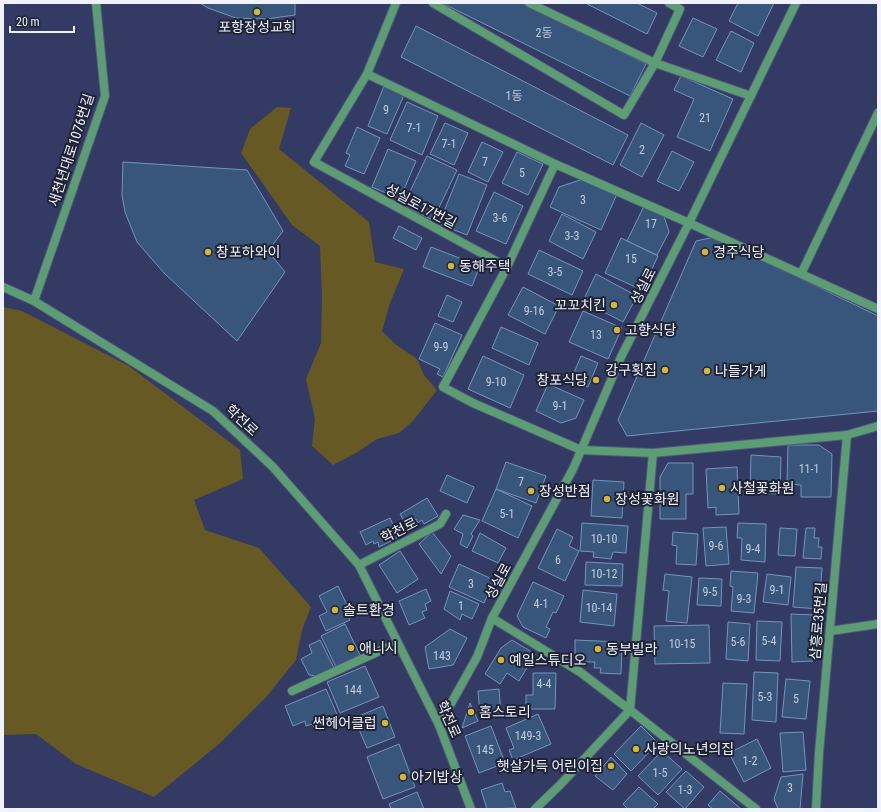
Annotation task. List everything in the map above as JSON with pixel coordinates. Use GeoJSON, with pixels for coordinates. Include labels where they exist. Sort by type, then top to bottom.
{"type":"FeatureCollection","features":[{"type":"Feature","properties":{"kind":"street","name":"새천년대로1076번길"},"geometry":{"type":"LineString","coordinates":[[34,301],[105,96],[96,3]]}},
{"type":"Feature","properties":{"kind":"street","name":"성실로17번길"},"geometry":{"type":"LineString","coordinates":[[396,3],[367,74],[314,162],[507,267]]}},
{"type":"Feature","properties":{"kind":"street"},"geometry":{"type":"LineString","coordinates":[[433,3],[624,115],[655,63],[680,9],[669,3]]}},
{"type":"Feature","properties":{"kind":"street"},"geometry":{"type":"LineString","coordinates":[[529,3],[655,63],[751,96]]}},
{"type":"Feature","properties":{"kind":"street","name":"성실로"},"geometry":{"type":"LineString","coordinates":[[439,725],[476,657],[492,618],[573,469],[621,356],[690,223],[796,3]]}},
{"type":"Feature","properties":{"kind":"street"},"geometry":{"type":"LineString","coordinates":[[367,74],[556,164],[690,223],[878,309]]}},
{"type":"Feature","properties":{"kind":"street"},"geometry":{"type":"LineString","coordinates":[[801,274],[878,113]]}},
{"type":"Feature","properties":{"kind":"street"},"geometry":{"type":"LineString","coordinates":[[556,164],[507,267],[443,387],[473,403],[581,450],[653,453],[847,435],[878,426]]}},
{"type":"Feature","properties":{"kind":"street","name":"학전로"},"geometry":{"type":"LineString","coordinates":[[3,287],[34,301],[213,411],[273,467],[359,565],[439,725],[471,809]]}},
{"type":"Feature","properties":{"kind":"street","name":"삼흥로35번길"},"geometry":{"type":"LineString","coordinates":[[816,809],[819,753],[847,435]]}},
{"type":"Feature","properties":{"kind":"street"},"geometry":{"type":"LineString","coordinates":[[535,809],[560,785],[630,710],[653,453]]}},
{"type":"Feature","properties":{"kind":"street","name":"학천로"},"geometry":{"type":"LineString","coordinates":[[359,565],[440,524],[446,514]]}},
{"type":"Feature","properties":{"kind":"street"},"geometry":{"type":"LineString","coordinates":[[492,618],[580,672],[756,809]]}},
{"type":"Feature","properties":{"kind":"street"},"geometry":{"type":"LineString","coordinates":[[830,631],[878,624]]}},
{"type":"Feature","properties":{"kind":"street"},"geometry":{"type":"LineString","coordinates":[[292,691],[397,642]]}},
{"type":"Feature","properties":{"kind":"shaded area"},"geometry":{"type":"Polygon","coordinates":[[[277,107],[291,108],[279,149],[369,222],[375,262],[404,269],[390,303],[382,331],[395,344],[417,359],[424,375],[437,390],[413,421],[399,433],[377,439],[356,453],[333,465],[312,446],[315,419],[306,379],[321,343],[322,297],[320,246],[292,225],[241,153],[250,129],[277,107]]]}},
{"type":"Feature","properties":{"kind":"shaded area"},"geometry":{"type":"Polygon","coordinates":[[[3,307],[22,311],[129,366],[240,450],[243,479],[194,500],[205,530],[259,548],[311,607],[302,630],[296,660],[267,696],[219,744],[154,797],[76,764],[36,734],[3,735],[3,307]]]}},
{"type":"Feature","properties":{"kind":"building","name":"포항장성교회"},"geometry":{"type":"Polygon","coordinates":[[[200,3],[295,3],[295,15],[267,19],[236,18],[208,8],[200,3]]]}},
{"type":"Feature","properties":{"kind":"building"},"geometry":{"type":"Polygon","coordinates":[[[442,3],[524,3],[646,64],[630,96],[442,3]]]}},
{"type":"Feature","properties":{"kind":"building"},"geometry":{"type":"Polygon","coordinates":[[[585,3],[637,3],[657,13],[647,34],[585,3]]]}},
{"type":"Feature","properties":{"kind":"building"},"geometry":{"type":"Polygon","coordinates":[[[738,3],[774,3],[758,36],[729,21],[738,3]]]}},
{"type":"Feature","properties":{"kind":"building"},"geometry":{"type":"Polygon","coordinates":[[[693,18],[717,29],[703,57],[679,46],[693,18]]]}},
{"type":"Feature","properties":{"kind":"building"},"geometry":{"type":"Polygon","coordinates":[[[416,26],[628,135],[613,165],[401,57],[416,26]]]}},
{"type":"Feature","properties":{"kind":"building"},"geometry":{"type":"Polygon","coordinates":[[[731,31],[754,43],[741,72],[716,60],[731,31]]]}},
{"type":"Feature","properties":{"kind":"building"},"geometry":{"type":"Polygon","coordinates":[[[681,76],[733,99],[710,151],[677,137],[694,99],[674,90],[681,76]]]}},
{"type":"Feature","properties":{"kind":"building"},"geometry":{"type":"Polygon","coordinates":[[[384,86],[404,95],[387,134],[368,126],[384,86]]]}},
{"type":"Feature","properties":{"kind":"building"},"geometry":{"type":"Polygon","coordinates":[[[407,102],[438,116],[422,155],[390,140],[407,102]]]}},
{"type":"Feature","properties":{"kind":"building"},"geometry":{"type":"Polygon","coordinates":[[[445,123],[468,133],[454,165],[430,154],[445,123]]]}},
{"type":"Feature","properties":{"kind":"building"},"geometry":{"type":"Polygon","coordinates":[[[641,123],[664,135],[642,177],[620,165],[641,123]]]}},
{"type":"Feature","properties":{"kind":"building"},"geometry":{"type":"Polygon","coordinates":[[[357,127],[380,138],[364,174],[345,166],[350,155],[346,153],[357,127]]]}},
{"type":"Feature","properties":{"kind":"building"},"geometry":{"type":"Polygon","coordinates":[[[482,142],[503,152],[488,182],[468,172],[482,142]]]}},
{"type":"Feature","properties":{"kind":"building"},"geometry":{"type":"Polygon","coordinates":[[[388,149],[416,161],[400,199],[372,187],[388,149]]]}},
{"type":"Feature","properties":{"kind":"building"},"geometry":{"type":"Polygon","coordinates":[[[672,151],[694,162],[679,191],[657,181],[672,151]]]}},
{"type":"Feature","properties":{"kind":"building"},"geometry":{"type":"Polygon","coordinates":[[[517,152],[543,164],[528,195],[502,183],[517,152]]]}},
{"type":"Feature","properties":{"kind":"building"},"geometry":{"type":"Polygon","coordinates":[[[427,156],[457,170],[433,220],[403,206],[427,156]]]}},
{"type":"Feature","properties":{"kind":"building","name":"창포하와이"},"geometry":{"type":"Polygon","coordinates":[[[123,162],[247,170],[283,231],[268,251],[285,272],[237,341],[164,273],[137,242],[125,212],[122,195],[123,162]]]}},
{"type":"Feature","properties":{"kind":"building"},"geometry":{"type":"Polygon","coordinates":[[[459,174],[487,185],[467,235],[439,224],[459,174]]]}},
{"type":"Feature","properties":{"kind":"building"},"geometry":{"type":"Polygon","coordinates":[[[583,179],[617,194],[601,230],[550,207],[559,187],[583,179]]]}},
{"type":"Feature","properties":{"kind":"building"},"geometry":{"type":"Polygon","coordinates":[[[494,192],[523,206],[506,244],[476,231],[494,192]]]}},
{"type":"Feature","properties":{"kind":"building"},"geometry":{"type":"Polygon","coordinates":[[[644,206],[664,216],[669,232],[657,255],[627,241],[644,206]]]}},
{"type":"Feature","properties":{"kind":"building"},"geometry":{"type":"Polygon","coordinates":[[[562,214],[596,232],[583,259],[549,241],[562,214]]]}},
{"type":"Feature","properties":{"kind":"building"},"geometry":{"type":"Polygon","coordinates":[[[399,226],[422,238],[416,250],[393,238],[399,226]]]}},
{"type":"Feature","properties":{"kind":"building"},"geometry":{"type":"Polygon","coordinates":[[[715,237],[878,316],[878,411],[627,436],[618,420],[696,241],[715,237]]]}},
{"type":"Feature","properties":{"kind":"building"},"geometry":{"type":"Polygon","coordinates":[[[621,238],[658,256],[642,290],[605,273],[621,238]]]}},
{"type":"Feature","properties":{"kind":"building","name":"동해주택"},"geometry":{"type":"Polygon","coordinates":[[[431,247],[480,266],[472,286],[423,267],[431,247]]]}},
{"type":"Feature","properties":{"kind":"building"},"geometry":{"type":"Polygon","coordinates":[[[539,250],[583,271],[572,295],[528,274],[539,250]]]}},
{"type":"Feature","properties":{"kind":"building"},"geometry":{"type":"Polygon","coordinates":[[[596,274],[637,296],[623,322],[583,301],[596,274]]]}},
{"type":"Feature","properties":{"kind":"building"},"geometry":{"type":"Polygon","coordinates":[[[523,287],[559,306],[545,334],[508,315],[523,287]]]}},
{"type":"Feature","properties":{"kind":"building"},"geometry":{"type":"Polygon","coordinates":[[[447,295],[462,302],[453,322],[438,316],[447,295]]]}},
{"type":"Feature","properties":{"kind":"building"},"geometry":{"type":"Polygon","coordinates":[[[583,311],[622,328],[608,359],[569,342],[583,311]]]}},
{"type":"Feature","properties":{"kind":"building"},"geometry":{"type":"Polygon","coordinates":[[[435,323],[462,335],[443,377],[437,374],[440,369],[419,359],[435,323]]]}},
{"type":"Feature","properties":{"kind":"building"},"geometry":{"type":"Polygon","coordinates":[[[501,327],[538,343],[529,365],[492,348],[501,327]]]}},
{"type":"Feature","properties":{"kind":"building"},"geometry":{"type":"Polygon","coordinates":[[[483,356],[524,375],[510,408],[468,389],[483,356]]]}},
{"type":"Feature","properties":{"kind":"building"},"geometry":{"type":"Polygon","coordinates":[[[581,356],[598,363],[588,387],[571,380],[581,356]]]}},
{"type":"Feature","properties":{"kind":"building"},"geometry":{"type":"Polygon","coordinates":[[[548,384],[584,400],[576,418],[561,423],[536,411],[548,384]]]}},
{"type":"Feature","properties":{"kind":"building"},"geometry":{"type":"Polygon","coordinates":[[[788,445],[819,445],[832,454],[831,497],[801,497],[801,485],[787,484],[788,445]]]}},
{"type":"Feature","properties":{"kind":"building"},"geometry":{"type":"Polygon","coordinates":[[[751,455],[781,457],[780,494],[750,493],[751,455]]]}},
{"type":"Feature","properties":{"kind":"building"},"geometry":{"type":"Polygon","coordinates":[[[506,462],[546,476],[536,503],[496,489],[506,462]]]}},
{"type":"Feature","properties":{"kind":"building"},"geometry":{"type":"Polygon","coordinates":[[[668,463],[693,463],[693,494],[686,494],[686,519],[660,519],[660,477],[668,463]]]}},
{"type":"Feature","properties":{"kind":"building","name":"사철꽃화원"},"geometry":{"type":"Polygon","coordinates":[[[737,467],[739,514],[716,515],[716,507],[708,508],[706,469],[737,467]]]}},
{"type":"Feature","properties":{"kind":"building"},"geometry":{"type":"Polygon","coordinates":[[[447,475],[474,487],[467,503],[440,491],[447,475]]]}},
{"type":"Feature","properties":{"kind":"building","name":"장성꽃화원"},"geometry":{"type":"Polygon","coordinates":[[[593,480],[624,482],[622,518],[591,516],[593,480]]]}},
{"type":"Feature","properties":{"kind":"building"},"geometry":{"type":"Polygon","coordinates":[[[496,489],[532,506],[518,538],[482,521],[496,489]]]}},
{"type":"Feature","properties":{"kind":"building"},"geometry":{"type":"Polygon","coordinates":[[[427,498],[438,516],[424,524],[422,520],[418,523],[416,519],[410,522],[408,519],[404,521],[400,514],[427,498]]]}},
{"type":"Feature","properties":{"kind":"building"},"geometry":{"type":"Polygon","coordinates":[[[463,515],[480,520],[471,534],[473,536],[467,548],[460,544],[463,534],[454,529],[463,515]]]}},
{"type":"Feature","properties":{"kind":"building"},"geometry":{"type":"Polygon","coordinates":[[[390,518],[399,537],[379,547],[378,542],[374,544],[373,541],[366,545],[360,532],[390,518]]]}},
{"type":"Feature","properties":{"kind":"building"},"geometry":{"type":"Polygon","coordinates":[[[582,523],[628,526],[626,553],[613,552],[611,559],[593,557],[594,552],[580,551],[582,523]]]}},
{"type":"Feature","properties":{"kind":"building"},"geometry":{"type":"Polygon","coordinates":[[[738,523],[766,524],[765,562],[741,560],[742,538],[737,538],[738,523]]]}},
{"type":"Feature","properties":{"kind":"building"},"geometry":{"type":"Polygon","coordinates":[[[726,527],[729,564],[706,566],[703,528],[726,527]]]}},
{"type":"Feature","properties":{"kind":"building"},"geometry":{"type":"Polygon","coordinates":[[[780,528],[797,529],[795,556],[778,555],[780,528]]]}},
{"type":"Feature","properties":{"kind":"building"},"geometry":{"type":"Polygon","coordinates":[[[806,528],[815,528],[814,538],[819,538],[818,547],[822,547],[821,559],[803,558],[806,528]]]}},
{"type":"Feature","properties":{"kind":"building"},"geometry":{"type":"Polygon","coordinates":[[[557,529],[573,537],[569,546],[579,551],[565,581],[538,568],[557,529]]]}},
{"type":"Feature","properties":{"kind":"building"},"geometry":{"type":"Polygon","coordinates":[[[432,532],[451,556],[441,574],[419,544],[432,532]]]}},
{"type":"Feature","properties":{"kind":"building"},"geometry":{"type":"Polygon","coordinates":[[[673,532],[698,534],[696,565],[676,564],[677,546],[672,545],[673,532]]]}},
{"type":"Feature","properties":{"kind":"building"},"geometry":{"type":"Polygon","coordinates":[[[480,533],[506,548],[498,563],[472,551],[480,533]]]}},
{"type":"Feature","properties":{"kind":"building"},"geometry":{"type":"Polygon","coordinates":[[[400,551],[418,579],[397,593],[379,565],[400,551]]]}},
{"type":"Feature","properties":{"kind":"building"},"geometry":{"type":"Polygon","coordinates":[[[586,562],[623,564],[622,586],[585,585],[586,562]]]}},
{"type":"Feature","properties":{"kind":"building"},"geometry":{"type":"Polygon","coordinates":[[[459,564],[494,580],[484,603],[449,587],[459,564]]]}},
{"type":"Feature","properties":{"kind":"building"},"geometry":{"type":"Polygon","coordinates":[[[796,567],[822,568],[819,609],[793,607],[796,567]]]}},
{"type":"Feature","properties":{"kind":"building"},"geometry":{"type":"Polygon","coordinates":[[[731,571],[758,573],[754,613],[731,611],[733,587],[730,586],[731,571]]]}},
{"type":"Feature","properties":{"kind":"building"},"geometry":{"type":"Polygon","coordinates":[[[665,574],[692,577],[687,623],[666,621],[669,591],[663,590],[665,574]]]}},
{"type":"Feature","properties":{"kind":"building"},"geometry":{"type":"Polygon","coordinates":[[[767,574],[791,577],[788,605],[763,602],[767,574]]]}},
{"type":"Feature","properties":{"kind":"building"},"geometry":{"type":"Polygon","coordinates":[[[699,578],[722,579],[721,606],[697,605],[699,578]]]}},
{"type":"Feature","properties":{"kind":"building"},"geometry":{"type":"Polygon","coordinates":[[[533,582],[564,596],[556,613],[553,612],[546,627],[550,629],[546,638],[523,627],[517,616],[533,582]]]}},
{"type":"Feature","properties":{"kind":"building","name":"솔트환경"},"geometry":{"type":"Polygon","coordinates":[[[338,586],[347,605],[343,607],[350,620],[326,631],[319,616],[327,612],[319,596],[338,586]]]}},
{"type":"Feature","properties":{"kind":"building"},"geometry":{"type":"Polygon","coordinates":[[[426,589],[431,601],[425,604],[427,610],[422,612],[425,618],[409,625],[399,601],[426,589]]]}},
{"type":"Feature","properties":{"kind":"building"},"geometry":{"type":"Polygon","coordinates":[[[583,590],[617,594],[614,626],[580,622],[583,590]]]}},
{"type":"Feature","properties":{"kind":"building"},"geometry":{"type":"Polygon","coordinates":[[[450,591],[479,604],[472,619],[462,614],[460,620],[444,609],[450,591]]]}},
{"type":"Feature","properties":{"kind":"building"},"geometry":{"type":"Polygon","coordinates":[[[791,614],[815,615],[813,661],[792,662],[791,614]]]}},
{"type":"Feature","properties":{"kind":"building"},"geometry":{"type":"Polygon","coordinates":[[[757,621],[782,622],[780,661],[756,660],[757,621]]]}},
{"type":"Feature","properties":{"kind":"building"},"geometry":{"type":"Polygon","coordinates":[[[728,622],[750,624],[748,661],[726,659],[728,622]]]}},
{"type":"Feature","properties":{"kind":"building"},"geometry":{"type":"Polygon","coordinates":[[[345,624],[360,655],[336,667],[321,636],[345,624]]]}},
{"type":"Feature","properties":{"kind":"building"},"geometry":{"type":"Polygon","coordinates":[[[709,625],[710,663],[655,664],[654,626],[709,625]]]}},
{"type":"Feature","properties":{"kind":"building"},"geometry":{"type":"Polygon","coordinates":[[[450,629],[467,638],[453,665],[429,669],[425,647],[450,629]]]}},
{"type":"Feature","properties":{"kind":"building"},"geometry":{"type":"Polygon","coordinates":[[[320,640],[334,668],[318,676],[309,675],[301,659],[312,653],[309,645],[320,640]]]}},
{"type":"Feature","properties":{"kind":"building"},"geometry":{"type":"Polygon","coordinates":[[[512,640],[535,654],[519,681],[507,673],[500,684],[485,674],[501,648],[512,640]]]}},
{"type":"Feature","properties":{"kind":"building","name":"동부빌라"},"geometry":{"type":"Polygon","coordinates":[[[575,640],[622,642],[621,674],[600,673],[601,668],[594,668],[595,662],[581,662],[583,657],[575,657],[575,640]]]}},
{"type":"Feature","properties":{"kind":"building"},"geometry":{"type":"Polygon","coordinates":[[[365,666],[379,697],[340,713],[327,682],[365,666]]]}},
{"type":"Feature","properties":{"kind":"building"},"geometry":{"type":"Polygon","coordinates":[[[754,672],[778,673],[776,722],[752,720],[754,672]]]}},
{"type":"Feature","properties":{"kind":"building"},"geometry":{"type":"Polygon","coordinates":[[[533,673],[556,673],[555,709],[526,709],[526,695],[533,695],[533,673]]]}},
{"type":"Feature","properties":{"kind":"building"},"geometry":{"type":"Polygon","coordinates":[[[786,679],[810,681],[806,719],[782,717],[786,679]]]}},
{"type":"Feature","properties":{"kind":"building"},"geometry":{"type":"Polygon","coordinates":[[[723,683],[747,684],[744,734],[720,733],[723,683]]]}},
{"type":"Feature","properties":{"kind":"building"},"geometry":{"type":"Polygon","coordinates":[[[326,689],[339,719],[315,729],[312,724],[306,726],[305,721],[293,726],[285,706],[326,689]]]}},
{"type":"Feature","properties":{"kind":"building"},"geometry":{"type":"Polygon","coordinates":[[[499,689],[501,713],[480,715],[478,691],[499,689]]]}},
{"type":"Feature","properties":{"kind":"building","name":"홈스토리"},"geometry":{"type":"Polygon","coordinates":[[[470,703],[478,721],[462,728],[470,703]]]}},
{"type":"Feature","properties":{"kind":"building"},"geometry":{"type":"Polygon","coordinates":[[[383,706],[395,737],[367,748],[354,718],[383,706]]]}},
{"type":"Feature","properties":{"kind":"building"},"geometry":{"type":"Polygon","coordinates":[[[538,714],[551,744],[513,760],[509,750],[514,748],[506,728],[538,714]]]}},
{"type":"Feature","properties":{"kind":"building"},"geometry":{"type":"Polygon","coordinates":[[[491,726],[505,763],[479,773],[465,736],[491,726]]]}},
{"type":"Feature","properties":{"kind":"building","name":"사랑의노년의집"},"geometry":{"type":"Polygon","coordinates":[[[641,726],[658,743],[631,771],[614,754],[641,726]]]}},
{"type":"Feature","properties":{"kind":"building"},"geometry":{"type":"Polygon","coordinates":[[[803,732],[806,770],[783,772],[780,733],[803,732]]]}},
{"type":"Feature","properties":{"kind":"building"},"geometry":{"type":"Polygon","coordinates":[[[757,739],[771,768],[744,782],[729,753],[757,739]]]}},
{"type":"Feature","properties":{"kind":"building"},"geometry":{"type":"Polygon","coordinates":[[[399,744],[415,787],[383,799],[367,757],[399,744]]]}},
{"type":"Feature","properties":{"kind":"building"},"geometry":{"type":"Polygon","coordinates":[[[662,751],[682,769],[658,795],[638,776],[662,751]]]}},
{"type":"Feature","properties":{"kind":"building","name":"햇살가득 어린이집"},"geometry":{"type":"Polygon","coordinates":[[[611,757],[627,774],[613,790],[595,776],[611,757]]]}},
{"type":"Feature","properties":{"kind":"building"},"geometry":{"type":"Polygon","coordinates":[[[686,771],[704,787],[685,809],[666,792],[686,771]]]}},
{"type":"Feature","properties":{"kind":"building"},"geometry":{"type":"Polygon","coordinates":[[[803,774],[800,809],[778,809],[774,799],[781,777],[803,774]]]}},
{"type":"Feature","properties":{"kind":"building"},"geometry":{"type":"Polygon","coordinates":[[[502,783],[505,792],[510,791],[516,808],[487,809],[481,790],[502,783]]]}},
{"type":"Feature","properties":{"kind":"building"},"geometry":{"type":"Polygon","coordinates":[[[639,787],[658,804],[653,809],[628,809],[623,804],[639,787]]]}},
{"type":"Feature","properties":{"kind":"building"},"geometry":{"type":"Polygon","coordinates":[[[720,791],[741,809],[713,809],[708,805],[720,791]]]}},
{"type":"Feature","properties":{"kind":"building"},"geometry":{"type":"Polygon","coordinates":[[[417,792],[424,809],[391,809],[389,804],[417,792]]]}},
{"type":"Feature","properties":{"kind":"place","name":"포항장성교회"},"geometry":{"type":"Point","coordinates":[257,12]}},
{"type":"Feature","properties":{"kind":"place","name":"창포하와이"},"geometry":{"type":"Point","coordinates":[208,252]}},
{"type":"Feature","properties":{"kind":"place","name":"경주식당"},"geometry":{"type":"Point","coordinates":[705,252]}},
{"type":"Feature","properties":{"kind":"place","name":"동해주택"},"geometry":{"type":"Point","coordinates":[451,266]}},
{"type":"Feature","properties":{"kind":"place","name":"꼬꼬치킨"},"geometry":{"type":"Point","coordinates":[614,305]}},
{"type":"Feature","properties":{"kind":"place","name":"고향식당"},"geometry":{"type":"Point","coordinates":[617,330]}},
{"type":"Feature","properties":{"kind":"place","name":"강구횟집"},"geometry":{"type":"Point","coordinates":[665,370]}},
{"type":"Feature","properties":{"kind":"place","name":"나들가게"},"geometry":{"type":"Point","coordinates":[707,371]}},
{"type":"Feature","properties":{"kind":"place","name":"창포식당"},"geometry":{"type":"Point","coordinates":[596,380]}},
{"type":"Feature","properties":{"kind":"place","name":"사철꽃화원"},"geometry":{"type":"Point","coordinates":[722,488]}},
{"type":"Feature","properties":{"kind":"place","name":"장성반점"},"geometry":{"type":"Point","coordinates":[531,491]}},
{"type":"Feature","properties":{"kind":"place","name":"장성꽃화원"},"geometry":{"type":"Point","coordinates":[607,499]}},
{"type":"Feature","properties":{"kind":"place","name":"솔트환경"},"geometry":{"type":"Point","coordinates":[335,610]}},
{"type":"Feature","properties":{"kind":"place","name":"애니시"},"geometry":{"type":"Point","coordinates":[351,648]}},
{"type":"Feature","properties":{"kind":"place","name":"동부빌라"},"geometry":{"type":"Point","coordinates":[598,649]}},
{"type":"Feature","properties":{"kind":"place","name":"예일스튜디오"},"geometry":{"type":"Point","coordinates":[501,660]}},
{"type":"Feature","properties":{"kind":"place","name":"홈스토리"},"geometry":{"type":"Point","coordinates":[471,712]}},
{"type":"Feature","properties":{"kind":"place","name":"썬헤어클럽"},"geometry":{"type":"Point","coordinates":[385,723]}},
{"type":"Feature","properties":{"kind":"place","name":"사랑의노년의집"},"geometry":{"type":"Point","coordinates":[636,749]}},
{"type":"Feature","properties":{"kind":"place","name":"햇살가득 어린이집"},"geometry":{"type":"Point","coordinates":[611,766]}},
{"type":"Feature","properties":{"kind":"place","name":"아기밥상"},"geometry":{"type":"Point","coordinates":[403,777]}}]}
